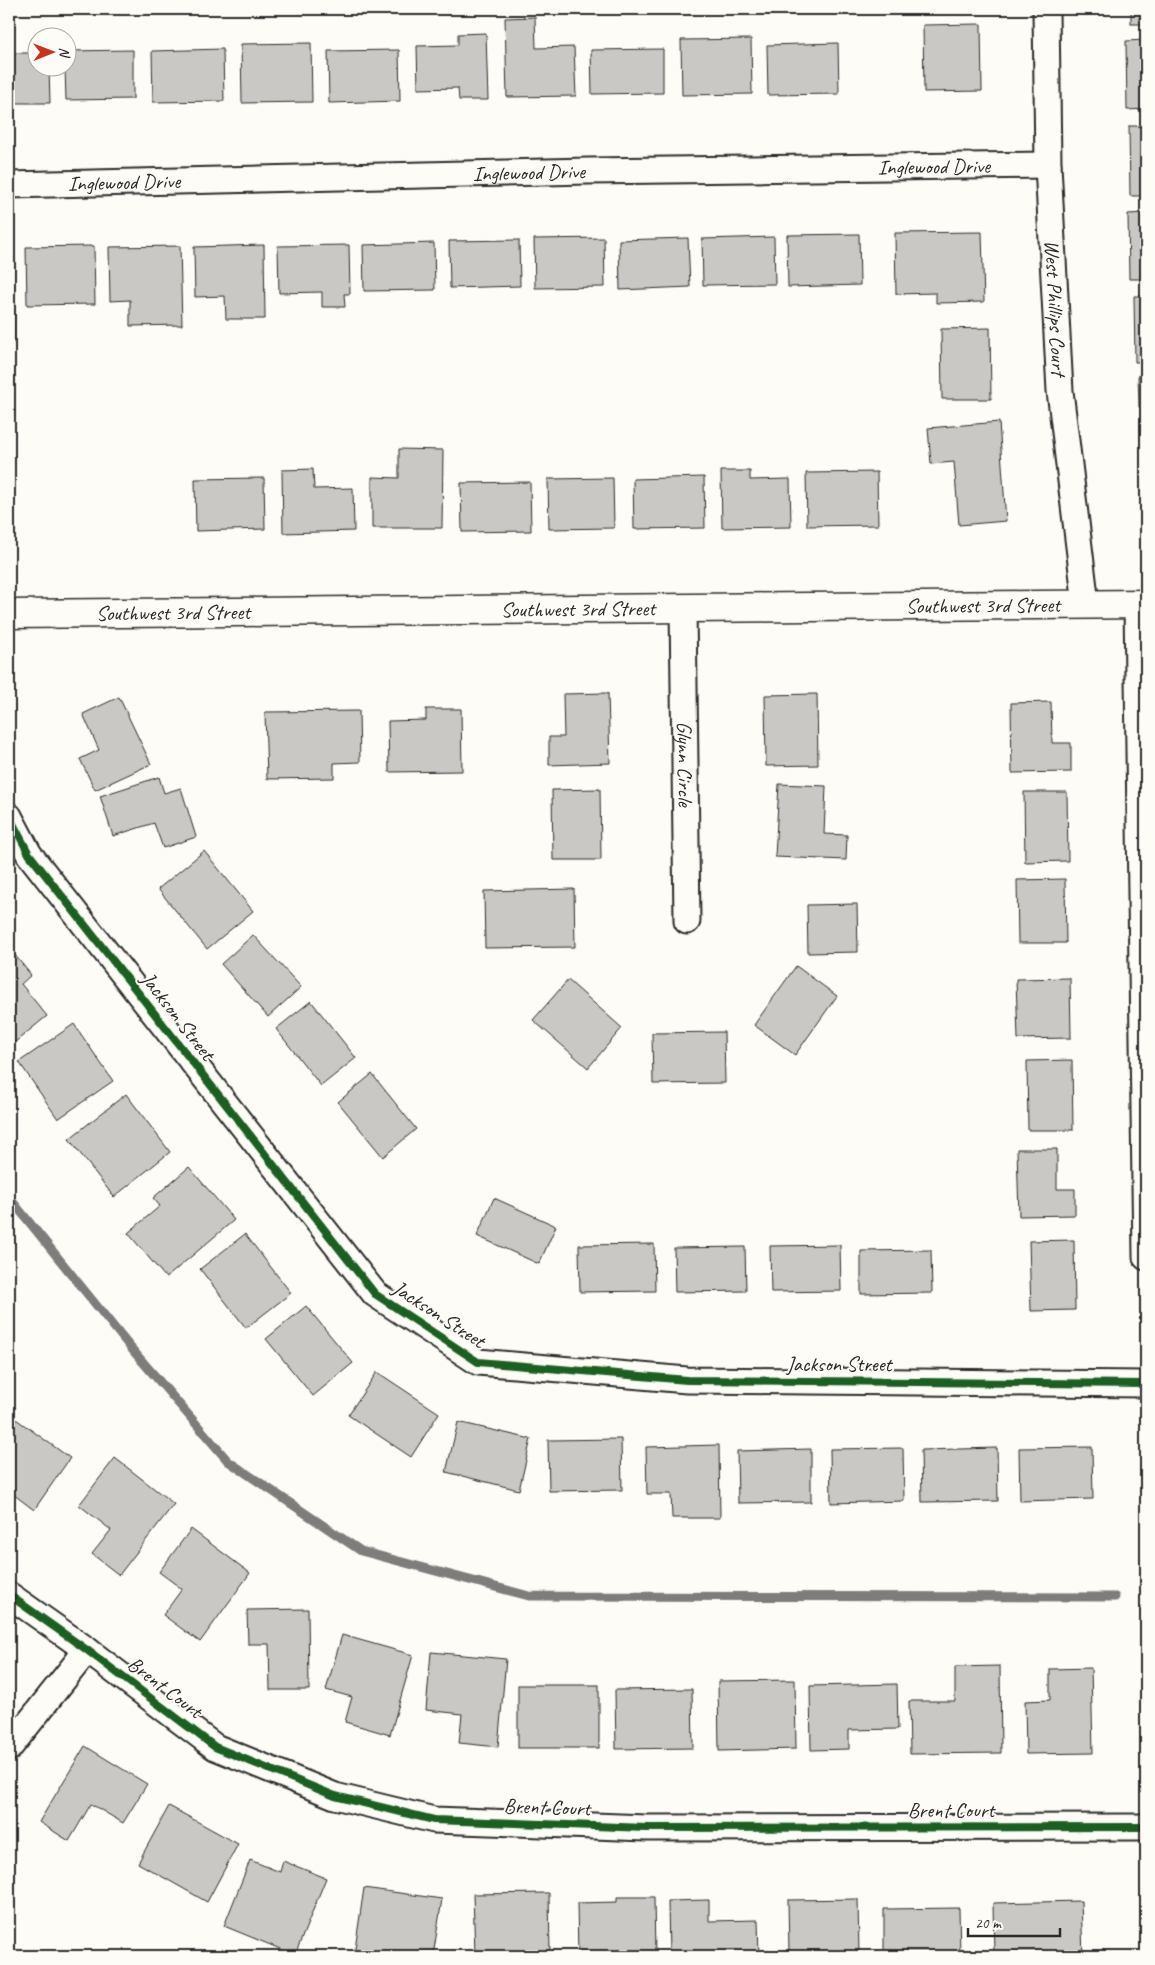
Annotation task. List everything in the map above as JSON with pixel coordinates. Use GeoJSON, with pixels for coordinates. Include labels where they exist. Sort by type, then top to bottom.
{"type":"FeatureCollection","features":[{"type":"Feature","properties":{"kind":"street","name":"West Phillips Court"},"geometry":{"type":"LineString","coordinates":[[1046,9],[1048,165],[1060,391],[1086,604]]}},
{"type":"Feature","properties":{"kind":"street","name":"Inglewood Drive"},"geometry":{"type":"LineString","coordinates":[[9,185],[588,171],[1048,165]]}},
{"type":"Feature","properties":{"kind":"street","name":"Southwest 3rd Street"},"geometry":{"type":"LineString","coordinates":[[9,614],[1142,604]]}},
{"type":"Feature","properties":{"kind":"street"},"geometry":{"type":"LineString","coordinates":[[1142,604],[1146,1257]]}},
{"type":"Feature","properties":{"kind":"street","name":"Glynn Circle"},"geometry":{"type":"LineString","coordinates":[[683,608],[687,921]]}},
{"type":"Feature","properties":{"kind":"street","name":"Jackson Street"},"geometry":{"type":"LineString","coordinates":[[9,816],[29,854],[375,1294],[478,1362],[687,1380],[1146,1384]]}},
{"type":"Feature","properties":{"kind":"street","name":"Brent Court"},"geometry":{"type":"LineString","coordinates":[[9,1595],[87,1650],[215,1747],[336,1796],[434,1820],[646,1828],[1146,1827]]}},
{"type":"Feature","properties":{"kind":"street"},"geometry":{"type":"LineString","coordinates":[[9,1748],[87,1650]]}},
{"type":"Feature","properties":{"kind":"building"},"geometry":{"type":"Polygon","coordinates":[[[1131,9],[1146,9],[1146,24],[1131,24],[1131,9]]]}},
{"type":"Feature","properties":{"kind":"building"},"geometry":{"type":"Polygon","coordinates":[[[535,17],[536,48],[574,47],[576,96],[507,97],[505,18],[535,17]]]}},
{"type":"Feature","properties":{"kind":"building"},"geometry":{"type":"Polygon","coordinates":[[[981,24],[982,91],[924,92],[923,25],[981,24]]]}},
{"type":"Feature","properties":{"kind":"building"},"geometry":{"type":"Polygon","coordinates":[[[486,33],[488,100],[459,100],[458,88],[418,89],[417,46],[458,45],[458,34],[486,33]]]}},
{"type":"Feature","properties":{"kind":"building"},"geometry":{"type":"Polygon","coordinates":[[[751,39],[752,94],[682,95],[681,40],[751,39]]]}},
{"type":"Feature","properties":{"kind":"building"},"geometry":{"type":"Polygon","coordinates":[[[1146,40],[1146,109],[1127,110],[1126,41],[1146,40]]]}},
{"type":"Feature","properties":{"kind":"building"},"geometry":{"type":"Polygon","coordinates":[[[311,43],[312,102],[242,103],[241,44],[311,43]]]}},
{"type":"Feature","properties":{"kind":"building"},"geometry":{"type":"Polygon","coordinates":[[[838,43],[839,94],[768,95],[767,45],[838,43]]]}},
{"type":"Feature","properties":{"kind":"building"},"geometry":{"type":"Polygon","coordinates":[[[223,49],[224,101],[153,102],[152,51],[223,49]]]}},
{"type":"Feature","properties":{"kind":"building"},"geometry":{"type":"Polygon","coordinates":[[[663,49],[663,93],[592,94],[591,50],[663,49]]]}},
{"type":"Feature","properties":{"kind":"building"},"geometry":{"type":"Polygon","coordinates":[[[133,50],[133,99],[66,100],[65,78],[78,78],[78,51],[133,50]]]}},
{"type":"Feature","properties":{"kind":"building"},"geometry":{"type":"Polygon","coordinates":[[[399,50],[400,101],[329,103],[328,51],[399,50]]]}},
{"type":"Feature","properties":{"kind":"building"},"geometry":{"type":"Polygon","coordinates":[[[9,53],[28,53],[28,78],[49,78],[50,103],[9,103],[9,53]]]}},
{"type":"Feature","properties":{"kind":"building"},"geometry":{"type":"Polygon","coordinates":[[[1129,126],[1146,126],[1146,196],[1130,196],[1129,126]]]}},
{"type":"Feature","properties":{"kind":"building"},"geometry":{"type":"Polygon","coordinates":[[[1146,213],[1146,279],[1129,279],[1128,214],[1146,213]]]}},
{"type":"Feature","properties":{"kind":"building"},"geometry":{"type":"Polygon","coordinates":[[[982,232],[984,302],[936,303],[936,293],[896,294],[895,233],[982,232]]]}},
{"type":"Feature","properties":{"kind":"building"},"geometry":{"type":"Polygon","coordinates":[[[859,234],[860,285],[788,287],[787,235],[859,234]]]}},
{"type":"Feature","properties":{"kind":"building"},"geometry":{"type":"Polygon","coordinates":[[[774,237],[775,284],[703,285],[702,239],[774,237]]]}},
{"type":"Feature","properties":{"kind":"building"},"geometry":{"type":"Polygon","coordinates":[[[604,238],[605,287],[535,288],[534,239],[604,238]]]}},
{"type":"Feature","properties":{"kind":"building"},"geometry":{"type":"Polygon","coordinates":[[[688,238],[690,287],[620,290],[619,240],[688,238]]]}},
{"type":"Feature","properties":{"kind":"building"},"geometry":{"type":"Polygon","coordinates":[[[519,240],[520,286],[450,288],[449,241],[519,240]]]}},
{"type":"Feature","properties":{"kind":"building"},"geometry":{"type":"Polygon","coordinates":[[[434,243],[435,290],[364,291],[363,245],[434,243]]]}},
{"type":"Feature","properties":{"kind":"building"},"geometry":{"type":"Polygon","coordinates":[[[264,245],[265,319],[226,319],[225,296],[195,297],[194,247],[264,245]]]}},
{"type":"Feature","properties":{"kind":"building"},"geometry":{"type":"Polygon","coordinates":[[[349,245],[350,294],[344,294],[345,307],[322,307],[322,292],[279,293],[278,246],[349,245]]]}},
{"type":"Feature","properties":{"kind":"building"},"geometry":{"type":"Polygon","coordinates":[[[94,246],[95,304],[27,305],[26,247],[94,246]]]}},
{"type":"Feature","properties":{"kind":"building"},"geometry":{"type":"Polygon","coordinates":[[[180,246],[182,325],[130,326],[130,300],[110,301],[109,247],[180,246]]]}},
{"type":"Feature","properties":{"kind":"building"},"geometry":{"type":"Polygon","coordinates":[[[9,250],[13,250],[14,342],[9,342],[9,250]]]}},
{"type":"Feature","properties":{"kind":"building"},"geometry":{"type":"Polygon","coordinates":[[[1134,296],[1146,296],[1146,362],[1135,362],[1134,296]]]}},
{"type":"Feature","properties":{"kind":"building"},"geometry":{"type":"Polygon","coordinates":[[[990,328],[991,399],[942,399],[941,329],[990,328]]]}},
{"type":"Feature","properties":{"kind":"building"},"geometry":{"type":"Polygon","coordinates":[[[1146,375],[1146,407],[1139,407],[1138,376],[1146,375]]]}},
{"type":"Feature","properties":{"kind":"building"},"geometry":{"type":"Polygon","coordinates":[[[999,422],[1006,521],[959,525],[954,462],[931,464],[928,428],[999,422]]]}},
{"type":"Feature","properties":{"kind":"building"},"geometry":{"type":"Polygon","coordinates":[[[399,449],[443,450],[442,528],[372,528],[372,477],[399,478],[399,449]]]}},
{"type":"Feature","properties":{"kind":"building"},"geometry":{"type":"Polygon","coordinates":[[[313,469],[314,489],[353,488],[354,531],[283,533],[282,470],[313,469]]]}},
{"type":"Feature","properties":{"kind":"building"},"geometry":{"type":"Polygon","coordinates":[[[721,471],[750,471],[750,480],[790,479],[791,527],[722,528],[721,471]]]}},
{"type":"Feature","properties":{"kind":"building"},"geometry":{"type":"Polygon","coordinates":[[[877,472],[878,525],[807,526],[806,473],[877,472]]]}},
{"type":"Feature","properties":{"kind":"building"},"geometry":{"type":"Polygon","coordinates":[[[704,477],[705,528],[634,529],[633,479],[704,477]]]}},
{"type":"Feature","properties":{"kind":"building"},"geometry":{"type":"Polygon","coordinates":[[[264,478],[265,529],[196,531],[195,479],[264,478]]]}},
{"type":"Feature","properties":{"kind":"building"},"geometry":{"type":"Polygon","coordinates":[[[613,478],[614,528],[549,529],[548,479],[613,478]]]}},
{"type":"Feature","properties":{"kind":"building"},"geometry":{"type":"Polygon","coordinates":[[[530,482],[531,531],[462,532],[461,483],[530,482]]]}},
{"type":"Feature","properties":{"kind":"building"},"geometry":{"type":"Polygon","coordinates":[[[608,693],[610,763],[549,765],[549,737],[564,737],[563,694],[608,693]]]}},
{"type":"Feature","properties":{"kind":"building"},"geometry":{"type":"Polygon","coordinates":[[[817,694],[818,765],[766,766],[765,695],[817,694]]]}},
{"type":"Feature","properties":{"kind":"building"},"geometry":{"type":"Polygon","coordinates":[[[119,697],[151,764],[95,790],[80,759],[99,750],[83,714],[119,697]]]}},
{"type":"Feature","properties":{"kind":"building"},"geometry":{"type":"Polygon","coordinates":[[[1051,702],[1052,743],[1071,743],[1071,772],[1012,773],[1011,703],[1051,702]]]}},
{"type":"Feature","properties":{"kind":"building"},"geometry":{"type":"Polygon","coordinates":[[[426,709],[461,709],[462,771],[389,772],[388,721],[426,720],[426,709]]]}},
{"type":"Feature","properties":{"kind":"building"},"geometry":{"type":"Polygon","coordinates":[[[359,711],[360,762],[334,763],[334,778],[267,779],[265,712],[359,711]]]}},
{"type":"Feature","properties":{"kind":"building"},"geometry":{"type":"Polygon","coordinates":[[[159,777],[164,793],[181,788],[196,837],[163,848],[154,823],[113,836],[100,796],[159,777]]]}},
{"type":"Feature","properties":{"kind":"building"},"geometry":{"type":"Polygon","coordinates":[[[779,784],[826,786],[824,834],[847,835],[846,860],[775,857],[779,784]]]}},
{"type":"Feature","properties":{"kind":"building"},"geometry":{"type":"Polygon","coordinates":[[[600,789],[601,860],[553,860],[552,790],[600,789]]]}},
{"type":"Feature","properties":{"kind":"building"},"geometry":{"type":"Polygon","coordinates":[[[1024,792],[1067,792],[1068,861],[1025,862],[1024,792]]]}},
{"type":"Feature","properties":{"kind":"building"},"geometry":{"type":"Polygon","coordinates":[[[204,851],[253,911],[207,949],[158,889],[204,851]]]}},
{"type":"Feature","properties":{"kind":"building"},"geometry":{"type":"Polygon","coordinates":[[[1065,879],[1066,943],[1018,943],[1017,880],[1065,879]]]}},
{"type":"Feature","properties":{"kind":"building"},"geometry":{"type":"Polygon","coordinates":[[[574,889],[575,947],[485,948],[484,891],[574,889]]]}},
{"type":"Feature","properties":{"kind":"building"},"geometry":{"type":"Polygon","coordinates":[[[857,904],[858,952],[808,953],[807,905],[857,904]]]}},
{"type":"Feature","properties":{"kind":"building"},"geometry":{"type":"Polygon","coordinates":[[[253,935],[301,987],[268,1017],[221,964],[253,935]]]}},
{"type":"Feature","properties":{"kind":"building"},"geometry":{"type":"Polygon","coordinates":[[[10,949],[31,975],[21,984],[47,1016],[9,1047],[10,949]]]}},
{"type":"Feature","properties":{"kind":"building"},"geometry":{"type":"Polygon","coordinates":[[[796,966],[837,996],[795,1055],[754,1025],[796,966]]]}},
{"type":"Feature","properties":{"kind":"building"},"geometry":{"type":"Polygon","coordinates":[[[1070,978],[1071,1038],[1018,1039],[1016,979],[1070,978]]]}},
{"type":"Feature","properties":{"kind":"building"},"geometry":{"type":"Polygon","coordinates":[[[568,980],[622,1028],[588,1068],[533,1020],[568,980]]]}},
{"type":"Feature","properties":{"kind":"building"},"geometry":{"type":"Polygon","coordinates":[[[311,1001],[356,1058],[321,1086],[276,1029],[311,1001]]]}},
{"type":"Feature","properties":{"kind":"building"},"geometry":{"type":"Polygon","coordinates":[[[74,1024],[113,1081],[58,1119],[19,1062],[74,1024]]]}},
{"type":"Feature","properties":{"kind":"building"},"geometry":{"type":"Polygon","coordinates":[[[724,1032],[725,1083],[653,1084],[652,1033],[724,1032]]]}},
{"type":"Feature","properties":{"kind":"building"},"geometry":{"type":"Polygon","coordinates":[[[1072,1060],[1073,1130],[1028,1130],[1027,1061],[1072,1060]]]}},
{"type":"Feature","properties":{"kind":"building"},"geometry":{"type":"Polygon","coordinates":[[[372,1074],[416,1129],[383,1157],[338,1102],[372,1074]]]}},
{"type":"Feature","properties":{"kind":"building"},"geometry":{"type":"Polygon","coordinates":[[[126,1094],[170,1152],[114,1197],[69,1139],[126,1094]]]}},
{"type":"Feature","properties":{"kind":"building"},"geometry":{"type":"Polygon","coordinates":[[[1017,1149],[1057,1149],[1057,1189],[1075,1189],[1075,1215],[1019,1216],[1017,1149]]]}},
{"type":"Feature","properties":{"kind":"building"},"geometry":{"type":"Polygon","coordinates":[[[189,1167],[234,1220],[166,1278],[128,1233],[160,1206],[153,1198],[189,1167]]]}},
{"type":"Feature","properties":{"kind":"building"},"geometry":{"type":"Polygon","coordinates":[[[494,1198],[556,1226],[539,1264],[477,1236],[494,1198]]]}},
{"type":"Feature","properties":{"kind":"building"},"geometry":{"type":"Polygon","coordinates":[[[245,1234],[291,1293],[246,1328],[200,1269],[245,1234]]]}},
{"type":"Feature","properties":{"kind":"building"},"geometry":{"type":"Polygon","coordinates":[[[1074,1240],[1075,1310],[1031,1311],[1029,1241],[1074,1240]]]}},
{"type":"Feature","properties":{"kind":"building"},"geometry":{"type":"Polygon","coordinates":[[[654,1244],[655,1291],[580,1292],[579,1245],[654,1244]]]}},
{"type":"Feature","properties":{"kind":"building"},"geometry":{"type":"Polygon","coordinates":[[[840,1245],[841,1291],[771,1292],[770,1246],[840,1245]]]}},
{"type":"Feature","properties":{"kind":"building"},"geometry":{"type":"Polygon","coordinates":[[[745,1247],[746,1291],[675,1292],[674,1248],[745,1247]]]}},
{"type":"Feature","properties":{"kind":"building"},"geometry":{"type":"Polygon","coordinates":[[[931,1250],[932,1293],[861,1294],[861,1251],[931,1250]]]}},
{"type":"Feature","properties":{"kind":"building"},"geometry":{"type":"Polygon","coordinates":[[[306,1306],[353,1363],[313,1396],[266,1339],[306,1306]]]}},
{"type":"Feature","properties":{"kind":"building"},"geometry":{"type":"Polygon","coordinates":[[[377,1372],[439,1413],[411,1457],[348,1415],[377,1372]]]}},
{"type":"Feature","properties":{"kind":"building"},"geometry":{"type":"Polygon","coordinates":[[[9,1414],[70,1458],[34,1510],[9,1491],[9,1414]]]}},
{"type":"Feature","properties":{"kind":"building"},"geometry":{"type":"Polygon","coordinates":[[[458,1422],[531,1439],[519,1490],[446,1472],[458,1422]]]}},
{"type":"Feature","properties":{"kind":"building"},"geometry":{"type":"Polygon","coordinates":[[[621,1439],[622,1490],[549,1491],[548,1440],[621,1439]]]}},
{"type":"Feature","properties":{"kind":"building"},"geometry":{"type":"Polygon","coordinates":[[[719,1445],[720,1518],[672,1518],[671,1494],[647,1494],[646,1447],[719,1445]]]}},
{"type":"Feature","properties":{"kind":"building"},"geometry":{"type":"Polygon","coordinates":[[[1092,1447],[1093,1499],[1020,1501],[1019,1448],[1092,1447]]]}},
{"type":"Feature","properties":{"kind":"building"},"geometry":{"type":"Polygon","coordinates":[[[903,1448],[904,1501],[831,1503],[830,1449],[903,1448]]]}},
{"type":"Feature","properties":{"kind":"building"},"geometry":{"type":"Polygon","coordinates":[[[997,1448],[998,1501],[922,1502],[921,1450],[997,1448]]]}},
{"type":"Feature","properties":{"kind":"building"},"geometry":{"type":"Polygon","coordinates":[[[811,1449],[811,1502],[738,1503],[737,1451],[811,1449]]]}},
{"type":"Feature","properties":{"kind":"building"},"geometry":{"type":"Polygon","coordinates":[[[115,1458],[174,1504],[119,1575],[92,1554],[111,1530],[79,1505],[115,1458]]]}},
{"type":"Feature","properties":{"kind":"building"},"geometry":{"type":"Polygon","coordinates":[[[191,1529],[250,1573],[200,1642],[163,1615],[182,1589],[159,1572],[191,1529]]]}},
{"type":"Feature","properties":{"kind":"building"},"geometry":{"type":"Polygon","coordinates":[[[308,1609],[309,1690],[270,1690],[269,1644],[248,1644],[247,1610],[308,1609]]]}},
{"type":"Feature","properties":{"kind":"building"},"geometry":{"type":"Polygon","coordinates":[[[342,1635],[413,1655],[390,1735],[345,1722],[352,1697],[326,1690],[342,1635]]]}},
{"type":"Feature","properties":{"kind":"building"},"geometry":{"type":"Polygon","coordinates":[[[431,1652],[506,1659],[498,1747],[459,1743],[462,1714],[426,1710],[431,1652]]]}},
{"type":"Feature","properties":{"kind":"building"},"geometry":{"type":"Polygon","coordinates":[[[1000,1666],[1001,1753],[910,1754],[909,1701],[955,1701],[955,1667],[1000,1666]]]}},
{"type":"Feature","properties":{"kind":"building"},"geometry":{"type":"Polygon","coordinates":[[[1091,1668],[1093,1753],[1026,1754],[1025,1701],[1050,1700],[1050,1669],[1091,1668]]]}},
{"type":"Feature","properties":{"kind":"building"},"geometry":{"type":"Polygon","coordinates":[[[795,1680],[796,1749],[719,1751],[718,1681],[795,1680]]]}},
{"type":"Feature","properties":{"kind":"building"},"geometry":{"type":"Polygon","coordinates":[[[897,1684],[898,1729],[849,1730],[849,1749],[811,1750],[810,1686],[897,1684]]]}},
{"type":"Feature","properties":{"kind":"building"},"geometry":{"type":"Polygon","coordinates":[[[518,1685],[599,1685],[599,1748],[518,1748],[518,1685]]]}},
{"type":"Feature","properties":{"kind":"building"},"geometry":{"type":"Polygon","coordinates":[[[692,1689],[693,1748],[616,1749],[615,1690],[692,1689]]]}},
{"type":"Feature","properties":{"kind":"building"},"geometry":{"type":"Polygon","coordinates":[[[85,1746],[147,1784],[123,1823],[91,1804],[69,1841],[39,1822],[85,1746]]]}},
{"type":"Feature","properties":{"kind":"building"},"geometry":{"type":"Polygon","coordinates":[[[169,1806],[238,1844],[207,1902],[138,1863],[169,1806]]]}},
{"type":"Feature","properties":{"kind":"building"},"geometry":{"type":"Polygon","coordinates":[[[250,1860],[280,1872],[283,1861],[326,1878],[295,1955],[224,1926],[250,1860]]]}},
{"type":"Feature","properties":{"kind":"building"},"geometry":{"type":"Polygon","coordinates":[[[364,1888],[442,1899],[433,1956],[354,1956],[364,1888]]]}},
{"type":"Feature","properties":{"kind":"building"},"geometry":{"type":"Polygon","coordinates":[[[549,1893],[550,1953],[475,1954],[473,1894],[549,1893]]]}},
{"type":"Feature","properties":{"kind":"building"},"geometry":{"type":"Polygon","coordinates":[[[617,1897],[654,1897],[655,1956],[578,1956],[577,1903],[617,1902],[617,1897]]]}},
{"type":"Feature","properties":{"kind":"building"},"geometry":{"type":"Polygon","coordinates":[[[858,1899],[859,1956],[818,1956],[818,1951],[789,1952],[788,1900],[858,1899]]]}},
{"type":"Feature","properties":{"kind":"building"},"geometry":{"type":"Polygon","coordinates":[[[709,1900],[709,1921],[758,1920],[759,1956],[669,1956],[668,1901],[709,1900]]]}},
{"type":"Feature","properties":{"kind":"building"},"geometry":{"type":"Polygon","coordinates":[[[1081,1901],[1083,1956],[994,1956],[993,1903],[1081,1901]]]}},
{"type":"Feature","properties":{"kind":"building"},"geometry":{"type":"Polygon","coordinates":[[[959,1908],[960,1956],[884,1956],[884,1909],[959,1908]]]}},
{"type":"Feature","properties":{"kind":"waterway"},"geometry":{"type":"LineString","coordinates":[[9,1197],[130,1347],[228,1461],[361,1551],[529,1596],[1115,1597]]}},
{"type":"Feature","properties":{"kind":"cycle path"},"geometry":{"type":"LineString","coordinates":[[9,816],[29,854],[375,1294],[478,1362],[687,1380],[1146,1384]]}},
{"type":"Feature","properties":{"kind":"cycle path"},"geometry":{"type":"LineString","coordinates":[[9,1595],[87,1650],[215,1747],[335,1796],[434,1820],[646,1828],[1146,1827]]}}]}
